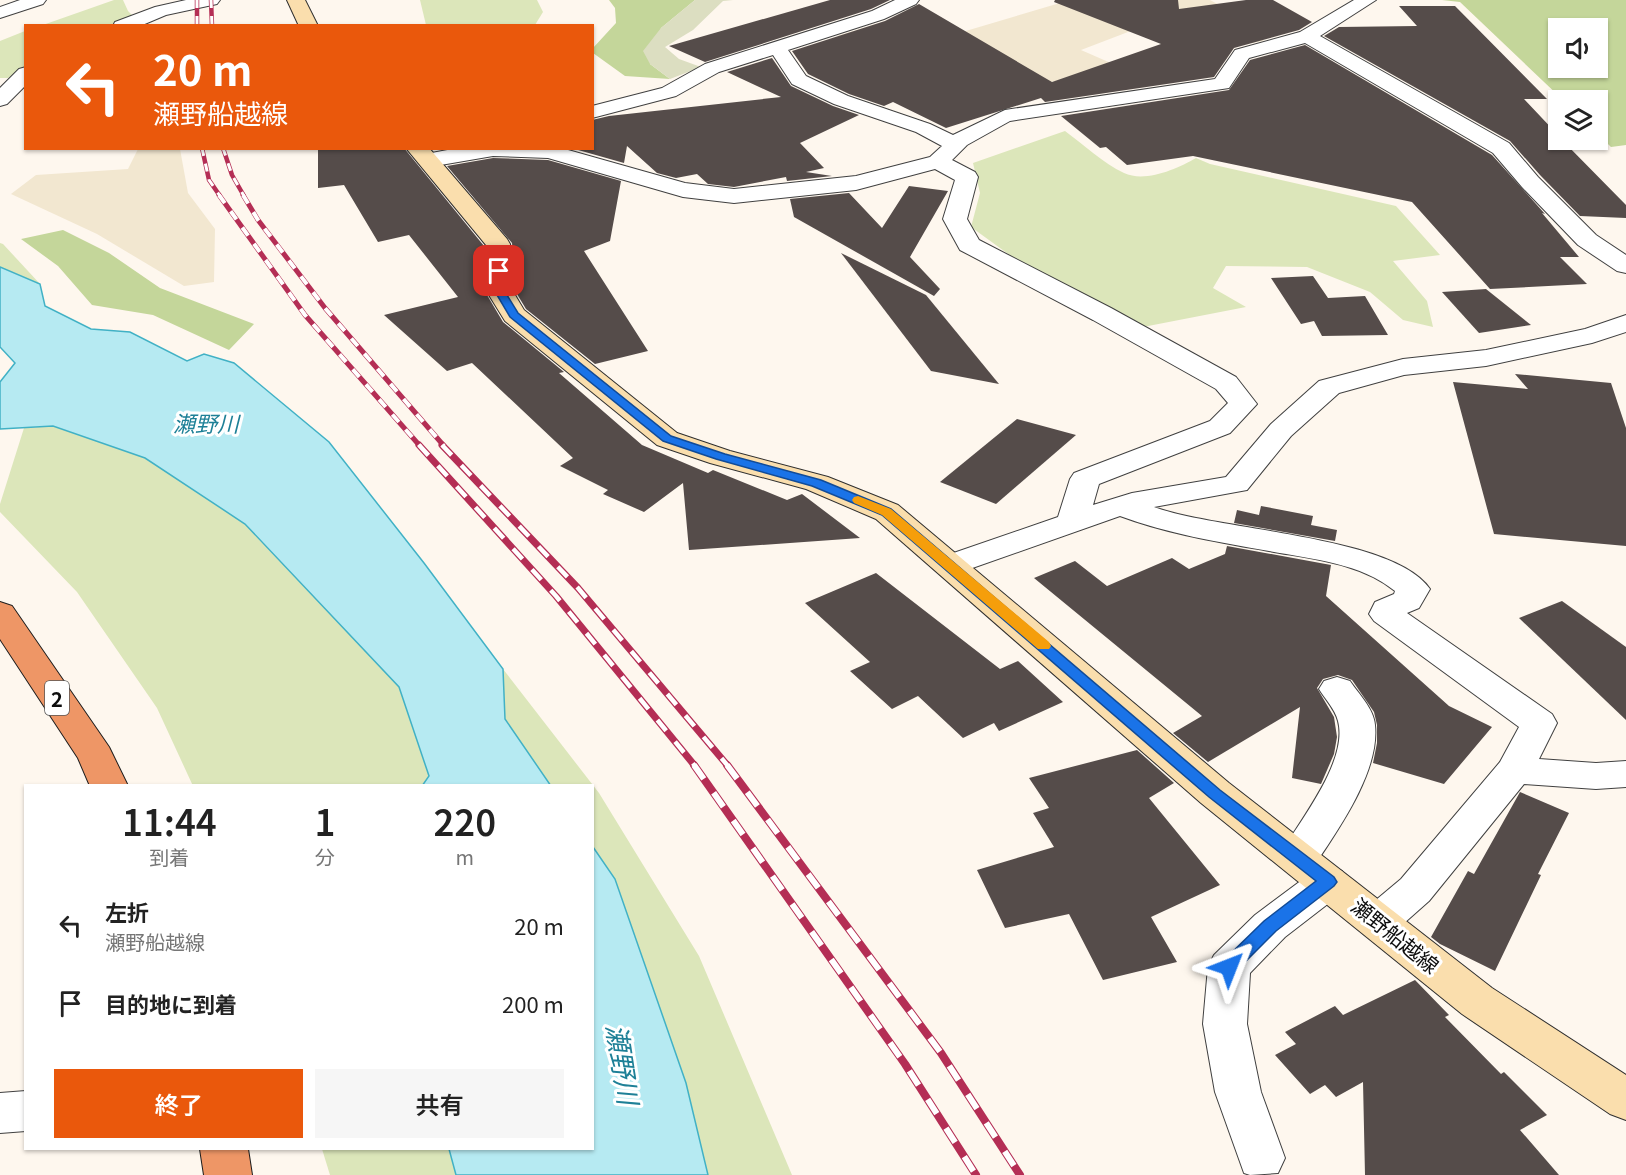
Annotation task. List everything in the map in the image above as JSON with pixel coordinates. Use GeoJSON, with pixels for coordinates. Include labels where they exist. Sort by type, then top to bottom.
{"type":"FeatureCollection","features":[{"type":"Feature","properties":{"kind":"highway","name":"2"},"geometry":{"type":"LineString","coordinates":[[0,613],[96,756],[108,784]]}},
{"type":"Feature","properties":{"kind":"highway"},"geometry":{"type":"LineString","coordinates":[[224,1150],[228,1175]]}},
{"type":"Feature","properties":{"kind":"main road"},"geometry":{"type":"LineString","coordinates":[[296,0],[308,24]]}},
{"type":"Feature","properties":{"kind":"main road","name":"瀬野船越線"},"geometry":{"type":"LineString","coordinates":[[423,154],[498,244],[502,295],[514,315],[667,439],[720,457],[817,483],[887,512],[1215,794],[1379,921],[1477,1001],[1626,1100]]}},
{"type":"Feature","properties":{"kind":"street"},"geometry":{"type":"LineString","coordinates":[[0,14],[37,0]]}},
{"type":"Feature","properties":{"kind":"street"},"geometry":{"type":"LineString","coordinates":[[134,0],[135,8],[148,16]]}},
{"type":"Feature","properties":{"kind":"street"},"geometry":{"type":"LineString","coordinates":[[127,24],[148,16],[210,0]]}},
{"type":"Feature","properties":{"kind":"street"},"geometry":{"type":"LineString","coordinates":[[594,111],[669,92],[712,68],[878,15],[910,0]]}},
{"type":"Feature","properties":{"kind":"street"},"geometry":{"type":"LineString","coordinates":[[512,150],[549,152],[683,190],[734,196],[856,183],[947,153],[1005,116],[1222,84],[1242,54],[1306,36],[1367,0]]}},
{"type":"Feature","properties":{"kind":"street"},"geometry":{"type":"LineString","coordinates":[[1306,36],[1502,148],[1530,182],[1587,240],[1626,266]]}},
{"type":"Feature","properties":{"kind":"street"},"geometry":{"type":"LineString","coordinates":[[777,47],[799,80],[841,100],[923,128],[967,177],[955,219],[969,245],[1226,382],[1243,404],[1220,427],[1085,479],[1071,523]]}},
{"type":"Feature","properties":{"kind":"street"},"geometry":{"type":"LineString","coordinates":[[0,100],[24,75]]}},
{"type":"Feature","properties":{"kind":"street"},"geometry":{"type":"LineString","coordinates":[[423,154],[479,150]]}},
{"type":"Feature","properties":{"kind":"street"},"geometry":{"type":"LineString","coordinates":[[950,565],[1132,502],[1236,484],[1281,430],[1329,387],[1403,367],[1507,353],[1592,335],[1626,323]]}},
{"type":"Feature","properties":{"kind":"street"},"geometry":{"type":"LineString","coordinates":[[1121,506],[1156,519],[1193,528],[1343,555],[1393,573],[1413,589],[1407,601],[1387,609],[1386,614],[1539,723],[1514,770],[1415,890],[1379,921]]}},
{"type":"Feature","properties":{"kind":"street"},"geometry":{"type":"LineString","coordinates":[[1261,1158],[1238,1092],[1225,1024],[1229,967],[1270,926],[1313,870],[1319,827],[1351,767],[1357,723],[1337,688]]}},
{"type":"Feature","properties":{"kind":"street"},"geometry":{"type":"LineString","coordinates":[[1514,770],[1596,776],[1626,774]]}},
{"type":"Feature","properties":{"kind":"street"},"geometry":{"type":"LineString","coordinates":[[0,1113],[24,1111]]}},
{"type":"Feature","properties":{"kind":"shaded area"},"geometry":{"type":"Polygon","coordinates":[[[1070,0],[1210,0],[1240,16],[1264,41],[1240,45],[1162,19],[1081,50],[1120,67],[1028,87],[915,72],[837,36],[890,20],[932,41],[1070,0]]]}},
{"type":"Feature","properties":{"kind":"shaded area"},"geometry":{"type":"Polygon","coordinates":[[[138,150],[180,150],[188,193],[215,229],[214,282],[184,286],[97,234],[11,194],[36,175],[128,169],[138,150]]]}},
{"type":"Feature","properties":{"kind":"green space"},"geometry":{"type":"Polygon","coordinates":[[[114,0],[123,0],[128,11],[135,18],[116,24],[46,24],[114,0]]]}},
{"type":"Feature","properties":{"kind":"green space"},"geometry":{"type":"Polygon","coordinates":[[[420,0],[537,0],[543,12],[536,24],[426,24],[420,0]]]}},
{"type":"Feature","properties":{"kind":"green space"},"geometry":{"type":"Polygon","coordinates":[[[609,0],[695,0],[661,28],[650,64],[670,79],[625,76],[594,54],[594,47],[616,23],[615,8],[609,0]]]}},
{"type":"Feature","properties":{"kind":"green space"},"geometry":{"type":"Polygon","coordinates":[[[695,0],[733,0],[723,1],[693,30],[665,47],[679,59],[701,67],[670,79],[650,64],[643,51],[661,28],[695,0]]]}},
{"type":"Feature","properties":{"kind":"green space"},"geometry":{"type":"Polygon","coordinates":[[[1442,0],[1626,0],[1626,145],[1611,147],[1608,144],[1608,90],[1552,90],[1460,2],[1442,0]]]}},
{"type":"Feature","properties":{"kind":"green space"},"geometry":{"type":"Polygon","coordinates":[[[24,31],[24,67],[8,78],[0,78],[0,41],[24,31]]]}},
{"type":"Feature","properties":{"kind":"green space"},"geometry":{"type":"Polygon","coordinates":[[[1065,131],[1094,154],[1132,176],[1151,176],[1196,158],[1210,164],[1396,206],[1440,255],[1393,261],[1427,301],[1433,327],[1403,320],[1370,292],[1307,267],[1226,266],[1213,288],[1246,307],[1143,327],[1011,256],[971,227],[980,193],[973,163],[1065,131]]]}},
{"type":"Feature","properties":{"kind":"green space"},"geometry":{"type":"Polygon","coordinates":[[[63,230],[109,253],[160,288],[254,324],[229,350],[153,315],[92,305],[58,266],[21,239],[63,230]]]}},
{"type":"Feature","properties":{"kind":"green space"},"geometry":{"type":"Polygon","coordinates":[[[0,243],[3,244],[40,284],[0,267],[0,243]]]}},
{"type":"Feature","properties":{"kind":"green space"},"geometry":{"type":"Polygon","coordinates":[[[53,426],[145,458],[245,524],[399,687],[429,776],[423,784],[192,784],[157,708],[77,592],[0,512],[0,504],[24,428],[53,426]]]}},
{"type":"Feature","properties":{"kind":"green space"},"geometry":{"type":"Polygon","coordinates":[[[503,669],[592,784],[550,784],[505,719],[503,669]]]}},
{"type":"Feature","properties":{"kind":"green space"},"geometry":{"type":"Polygon","coordinates":[[[594,787],[699,956],[792,1175],[708,1175],[686,1083],[615,879],[594,848],[594,787]]]}},
{"type":"Feature","properties":{"kind":"green space"},"geometry":{"type":"Polygon","coordinates":[[[322,1150],[449,1150],[456,1175],[330,1175],[322,1150]]]}},
{"type":"Feature","properties":{"kind":"water","name":"瀬野川"},"geometry":{"type":"Polygon","coordinates":[[[0,267],[40,284],[45,306],[91,329],[130,332],[187,361],[204,354],[234,363],[329,442],[424,563],[503,669],[505,719],[550,784],[423,784],[429,776],[399,687],[245,524],[145,458],[53,426],[0,429],[0,382],[15,363],[0,347],[0,267]]]}},
{"type":"Feature","properties":{"kind":"water","name":"瀬野川"},"geometry":{"type":"Polygon","coordinates":[[[594,848],[615,879],[686,1083],[708,1175],[456,1175],[449,1150],[594,1150],[594,848]]]}},
{"type":"Feature","properties":{"kind":"building"},"geometry":{"type":"Polygon","coordinates":[[[830,0],[890,0],[871,9],[705,62],[669,46],[830,0]]]}},
{"type":"Feature","properties":{"kind":"building"},"geometry":{"type":"Polygon","coordinates":[[[1055,0],[1178,0],[1179,9],[1246,0],[1273,0],[1312,22],[1299,30],[1234,48],[1214,77],[1045,102],[1041,98],[946,128],[893,102],[884,106],[849,94],[808,74],[792,51],[885,21],[919,4],[1052,82],[1161,44],[1054,2],[1055,0]]]}},
{"type":"Feature","properties":{"kind":"building"},"geometry":{"type":"Polygon","coordinates":[[[1399,6],[1455,6],[1547,99],[1524,99],[1548,124],[1548,150],[1572,150],[1626,205],[1626,218],[1580,216],[1510,141],[1324,36],[1339,27],[1417,26],[1399,6]]]}},
{"type":"Feature","properties":{"kind":"building"},"geometry":{"type":"Polygon","coordinates":[[[1305,45],[1492,155],[1545,214],[1542,213],[1579,257],[1560,257],[1587,284],[1490,289],[1412,202],[1193,156],[1127,165],[1106,147],[1100,148],[1061,116],[1229,90],[1250,60],[1305,45]]]}},
{"type":"Feature","properties":{"kind":"building"},"geometry":{"type":"Polygon","coordinates":[[[772,58],[791,86],[833,106],[859,115],[800,143],[824,168],[806,172],[832,176],[787,181],[786,177],[734,187],[708,184],[697,174],[676,178],[657,173],[627,146],[624,163],[578,150],[594,150],[594,120],[781,97],[727,72],[772,58]]]}},
{"type":"Feature","properties":{"kind":"building"},"geometry":{"type":"Polygon","coordinates":[[[318,150],[406,150],[484,246],[487,295],[503,322],[564,372],[559,373],[642,445],[708,473],[713,470],[787,500],[802,494],[860,538],[689,550],[683,483],[644,512],[603,494],[608,490],[560,466],[573,458],[472,363],[447,371],[384,315],[458,297],[409,235],[378,242],[344,185],[318,188],[318,150]]]}},
{"type":"Feature","properties":{"kind":"building"},"geometry":{"type":"Polygon","coordinates":[[[493,158],[548,160],[621,181],[610,241],[584,251],[648,351],[595,364],[526,309],[517,294],[512,243],[447,166],[493,158]]]}},
{"type":"Feature","properties":{"kind":"building"},"geometry":{"type":"Polygon","coordinates":[[[909,186],[948,191],[910,257],[940,289],[934,296],[794,217],[790,199],[849,193],[882,228],[909,186]]]}},
{"type":"Feature","properties":{"kind":"building"},"geometry":{"type":"Polygon","coordinates":[[[841,253],[926,295],[999,384],[931,371],[841,253]]]}},
{"type":"Feature","properties":{"kind":"building"},"geometry":{"type":"Polygon","coordinates":[[[1313,276],[1328,298],[1365,296],[1388,335],[1322,336],[1314,321],[1301,324],[1271,278],[1313,276]]]}},
{"type":"Feature","properties":{"kind":"building"},"geometry":{"type":"Polygon","coordinates":[[[1486,289],[1531,325],[1479,333],[1442,292],[1486,289]]]}},
{"type":"Feature","properties":{"kind":"building"},"geometry":{"type":"Polygon","coordinates":[[[1515,374],[1611,383],[1626,428],[1626,546],[1494,534],[1453,382],[1528,389],[1515,374]]]}},
{"type":"Feature","properties":{"kind":"building"},"geometry":{"type":"Polygon","coordinates":[[[1017,419],[1076,435],[996,504],[940,482],[1017,419]]]}},
{"type":"Feature","properties":{"kind":"building"},"geometry":{"type":"Polygon","coordinates":[[[1261,506],[1313,516],[1311,525],[1337,530],[1335,541],[1234,523],[1237,510],[1259,515],[1261,506]]]}},
{"type":"Feature","properties":{"kind":"building"},"geometry":{"type":"Polygon","coordinates":[[[1227,546],[1331,565],[1326,596],[1449,706],[1492,727],[1444,784],[1373,763],[1377,743],[1374,712],[1352,680],[1338,675],[1323,679],[1317,688],[1334,717],[1337,737],[1334,754],[1321,784],[1292,778],[1300,707],[1208,762],[1173,733],[1202,716],[1034,578],[1075,561],[1107,586],[1172,558],[1189,569],[1225,554],[1227,546]]]}},
{"type":"Feature","properties":{"kind":"building"},"geometry":{"type":"Polygon","coordinates":[[[876,573],[1000,669],[1018,661],[1063,702],[999,731],[994,723],[963,738],[918,696],[892,709],[850,671],[870,662],[805,603],[876,573]]]}},
{"type":"Feature","properties":{"kind":"building"},"geometry":{"type":"Polygon","coordinates":[[[1562,601],[1626,647],[1626,720],[1519,618],[1562,601]]]}},
{"type":"Feature","properties":{"kind":"building"},"geometry":{"type":"Polygon","coordinates":[[[1137,750],[1174,783],[1149,798],[1220,885],[1151,917],[1177,962],[1103,980],[1069,914],[1005,928],[977,870],[1054,847],[1033,813],[1049,808],[1029,778],[1137,750]]]}},
{"type":"Feature","properties":{"kind":"building"},"geometry":{"type":"Polygon","coordinates":[[[1520,792],[1569,813],[1538,874],[1541,875],[1495,971],[1440,944],[1431,937],[1468,871],[1474,874],[1520,792]]]}},
{"type":"Feature","properties":{"kind":"building"},"geometry":{"type":"Polygon","coordinates":[[[1415,980],[1449,1015],[1445,1017],[1501,1074],[1504,1072],[1547,1115],[1520,1130],[1559,1175],[1365,1175],[1363,1082],[1336,1097],[1325,1085],[1310,1094],[1275,1055],[1296,1044],[1285,1032],[1335,1006],[1343,1015],[1415,980]]]}},
{"type":"Feature","properties":{"kind":"railway"},"geometry":{"type":"LineString","coordinates":[[197,0],[197,24]]}},
{"type":"Feature","properties":{"kind":"railway"},"geometry":{"type":"LineString","coordinates":[[211,0],[212,24]]}},
{"type":"Feature","properties":{"kind":"railway"},"geometry":{"type":"LineString","coordinates":[[202,150],[209,180],[220,196]]}},
{"type":"Feature","properties":{"kind":"railway"},"geometry":{"type":"LineString","coordinates":[[224,150],[232,175],[244,196]]}},
{"type":"Feature","properties":{"kind":"railway"},"geometry":{"type":"LineString","coordinates":[[219,195],[305,315],[420,446]]}},
{"type":"Feature","properties":{"kind":"railway"},"geometry":{"type":"LineString","coordinates":[[243,195],[258,220],[325,308],[444,446]]}},
{"type":"Feature","properties":{"kind":"railway"},"geometry":{"type":"LineString","coordinates":[[419,445],[556,596],[695,766]]}},
{"type":"Feature","properties":{"kind":"railway"},"geometry":{"type":"LineString","coordinates":[[442,445],[578,588],[728,766]]}},
{"type":"Feature","properties":{"kind":"railway"},"geometry":{"type":"LineString","coordinates":[[694,765],[905,1064],[976,1175]]}},
{"type":"Feature","properties":{"kind":"railway"},"geometry":{"type":"LineString","coordinates":[[727,765],[941,1053],[1020,1175]]}},
{"type":"Feature","properties":{"kind":"slow traffic"},"geometry":{"type":"LineString","coordinates":[[858,500],[887,512],[1043,646]]}},
{"type":"Feature","properties":{"kind":"route"},"geometry":{"type":"LineString","coordinates":[[499,271],[502,295],[514,315],[667,439],[720,457],[817,483],[887,512],[1215,794],[1328,882],[1270,926],[1229,967]]}}]}
